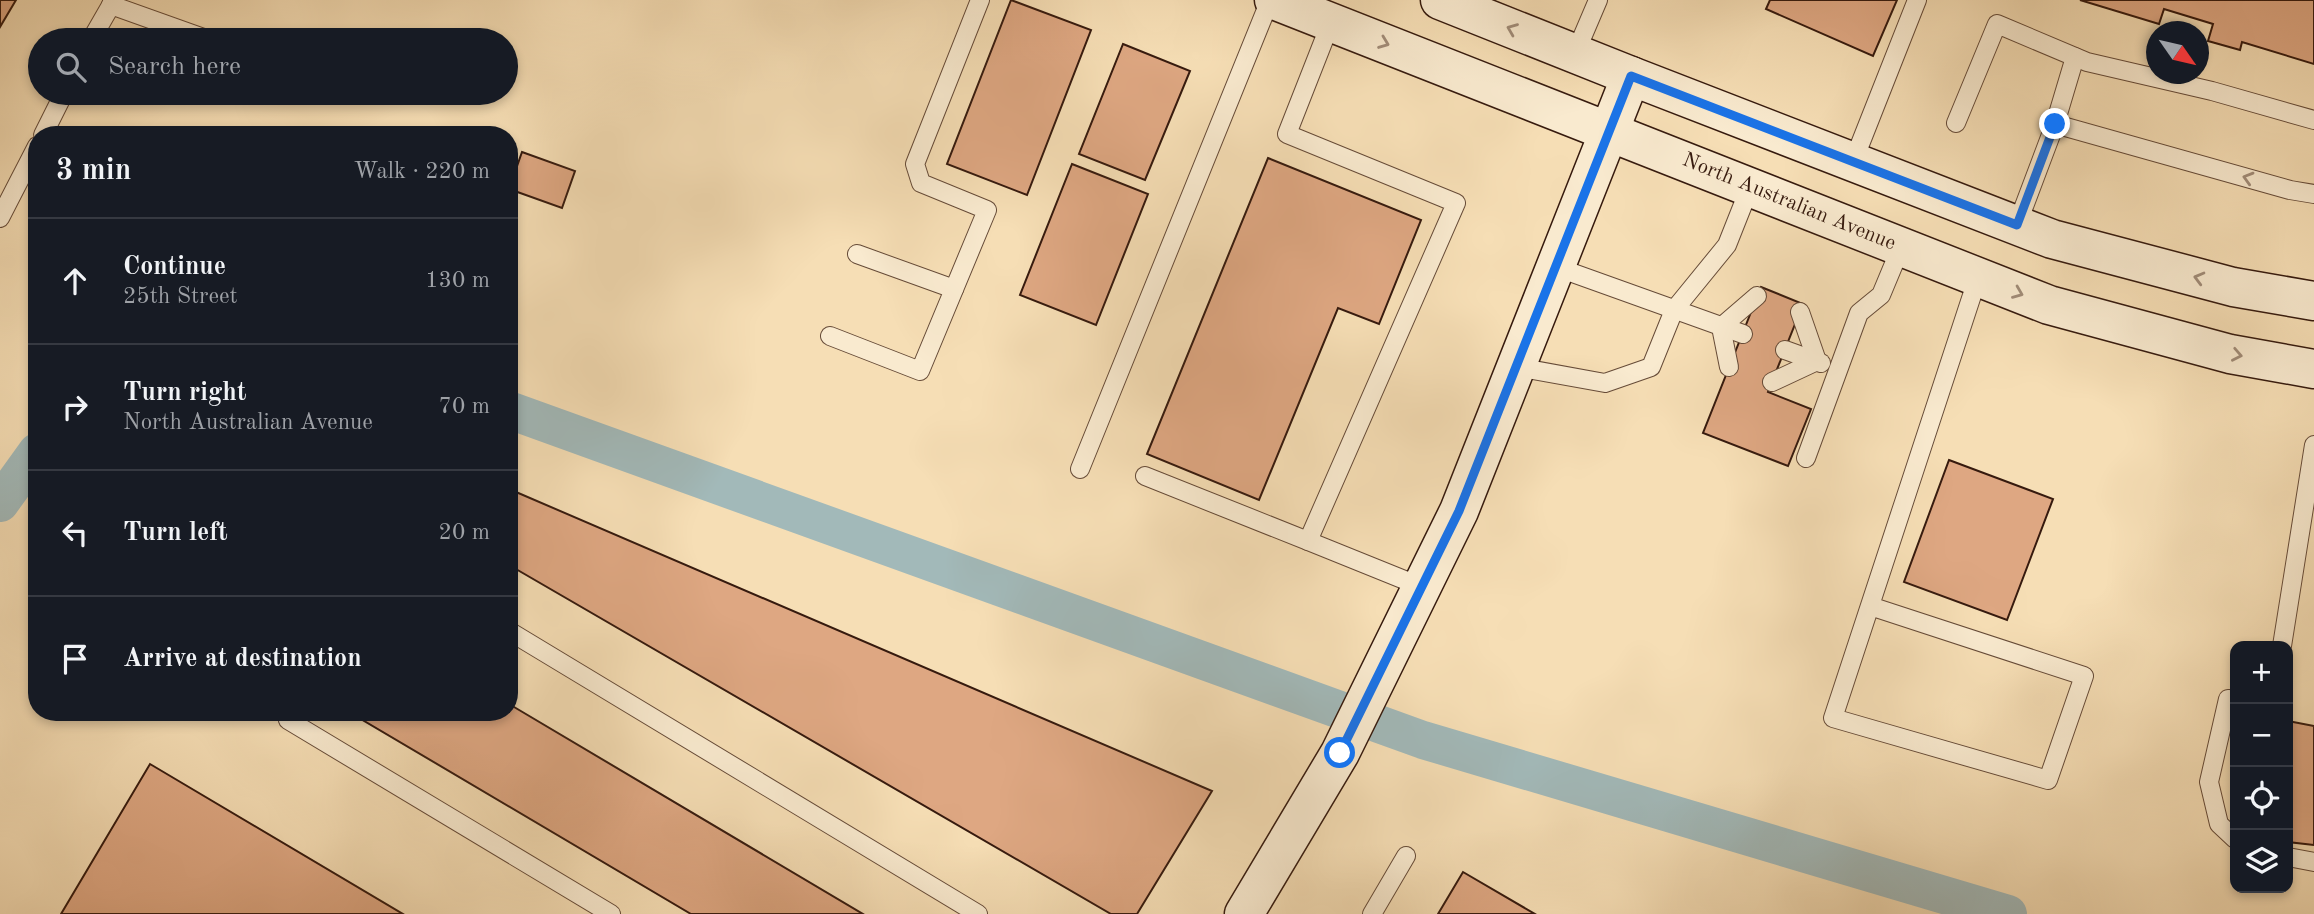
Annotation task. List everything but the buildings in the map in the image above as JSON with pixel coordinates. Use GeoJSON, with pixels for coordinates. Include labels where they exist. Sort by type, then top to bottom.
{"type":"FeatureCollection","features":[{"type":"Feature","properties":{"kind":"main road","name":"North Australian Avenue"},"geometry":{"type":"LineString","coordinates":[[1272,0],[2049,305],[2230,354],[2314,369]]}},
{"type":"Feature","properties":{"kind":"main road"},"geometry":{"type":"LineString","coordinates":[[1440,0],[2052,239],[2233,287],[2314,301]]}},
{"type":"Feature","properties":{"kind":"main road"},"geometry":{"type":"LineString","coordinates":[[1244,914],[1340,753],[1459,511],[1631,76]]}},
{"type":"Feature","properties":{"kind":"lane"},"geometry":{"type":"LineString","coordinates":[[830,336],[920,372],[987,210],[921,183],[915,164],[980,0]]}},
{"type":"Feature","properties":{"kind":"lane"},"geometry":{"type":"LineString","coordinates":[[1080,469],[1272,0]]}},
{"type":"Feature","properties":{"kind":"lane"},"geometry":{"type":"LineString","coordinates":[[1576,54],[1598,0]]}},
{"type":"Feature","properties":{"kind":"lane"},"geometry":{"type":"LineString","coordinates":[[1853,162],[1917,0]]}},
{"type":"Feature","properties":{"kind":"lane"},"geometry":{"type":"LineString","coordinates":[[98,28],[112,2],[178,28]]}},
{"type":"Feature","properties":{"kind":"lane"},"geometry":{"type":"LineString","coordinates":[[1308,541],[1456,203],[1287,134],[1331,22]]}},
{"type":"Feature","properties":{"kind":"lane"},"geometry":{"type":"LineString","coordinates":[[1956,123],[1997,24],[2087,62],[2212,91],[2314,120]]}},
{"type":"Feature","properties":{"kind":"lane"},"geometry":{"type":"LineString","coordinates":[[2017,225],[2055,124],[2075,57]]}},
{"type":"Feature","properties":{"kind":"lane"},"geometry":{"type":"LineString","coordinates":[[48,126],[58,105]]}},
{"type":"Feature","properties":{"kind":"lane"},"geometry":{"type":"LineString","coordinates":[[2055,124],[2290,190],[2314,194]]}},
{"type":"Feature","properties":{"kind":"lane"},"geometry":{"type":"LineString","coordinates":[[0,218],[28,164]]}},
{"type":"Feature","properties":{"kind":"lane"},"geometry":{"type":"LineString","coordinates":[[1517,367],[1605,383],[1651,367],[1674,310],[1727,245],[1750,187]]}},
{"type":"Feature","properties":{"kind":"lane"},"geometry":{"type":"LineString","coordinates":[[1806,458],[1859,313],[1881,295],[1901,247]]}},
{"type":"Feature","properties":{"kind":"lane"},"geometry":{"type":"LineString","coordinates":[[857,254],[954,289]]}},
{"type":"Feature","properties":{"kind":"lane"},"geometry":{"type":"LineString","coordinates":[[1556,267],[1743,334]]}},
{"type":"Feature","properties":{"kind":"lane"},"geometry":{"type":"LineString","coordinates":[[1870,606],[2084,676],[2048,780],[1833,718],[1978,277]]}},
{"type":"Feature","properties":{"kind":"lane"},"geometry":{"type":"LineString","coordinates":[[1721,327],[1758,296]]}},
{"type":"Feature","properties":{"kind":"lane"},"geometry":{"type":"LineString","coordinates":[[1800,312],[1817,361]]}},
{"type":"Feature","properties":{"kind":"lane"},"geometry":{"type":"LineString","coordinates":[[1721,327],[1730,367]]}},
{"type":"Feature","properties":{"kind":"lane"},"geometry":{"type":"LineString","coordinates":[[1785,350],[1839,369]]}},
{"type":"Feature","properties":{"kind":"lane"},"geometry":{"type":"LineString","coordinates":[[1772,382],[1817,361]]}},
{"type":"Feature","properties":{"kind":"lane"},"geometry":{"type":"LineString","coordinates":[[2283,641],[2314,445]]}},
{"type":"Feature","properties":{"kind":"lane"},"geometry":{"type":"LineString","coordinates":[[1145,476],[1422,587]]}},
{"type":"Feature","properties":{"kind":"lane"},"geometry":{"type":"LineString","coordinates":[[518,636],[978,914]]}},
{"type":"Feature","properties":{"kind":"lane"},"geometry":{"type":"LineString","coordinates":[[2230,699],[2209,782],[2219,824],[2230,834]]}},
{"type":"Feature","properties":{"kind":"lane"},"geometry":{"type":"LineString","coordinates":[[290,721],[611,914]]}},
{"type":"Feature","properties":{"kind":"lane"},"geometry":{"type":"LineString","coordinates":[[1372,914],[1406,856]]}},
{"type":"Feature","properties":{"kind":"lane"},"geometry":{"type":"LineString","coordinates":[[2293,858],[2314,862]]}},
{"type":"Feature","properties":{"kind":"waterway"},"geometry":{"type":"LineString","coordinates":[[518,413],[1423,740],[2008,914]]}},
{"type":"Feature","properties":{"kind":"waterway"},"geometry":{"type":"LineString","coordinates":[[0,503],[28,464]]}},
{"type":"Feature","properties":{"kind":"route"},"geometry":{"type":"LineString","coordinates":[[1340,753],[1459,511],[1631,76],[2017,225],[2055,124]]}}]}
